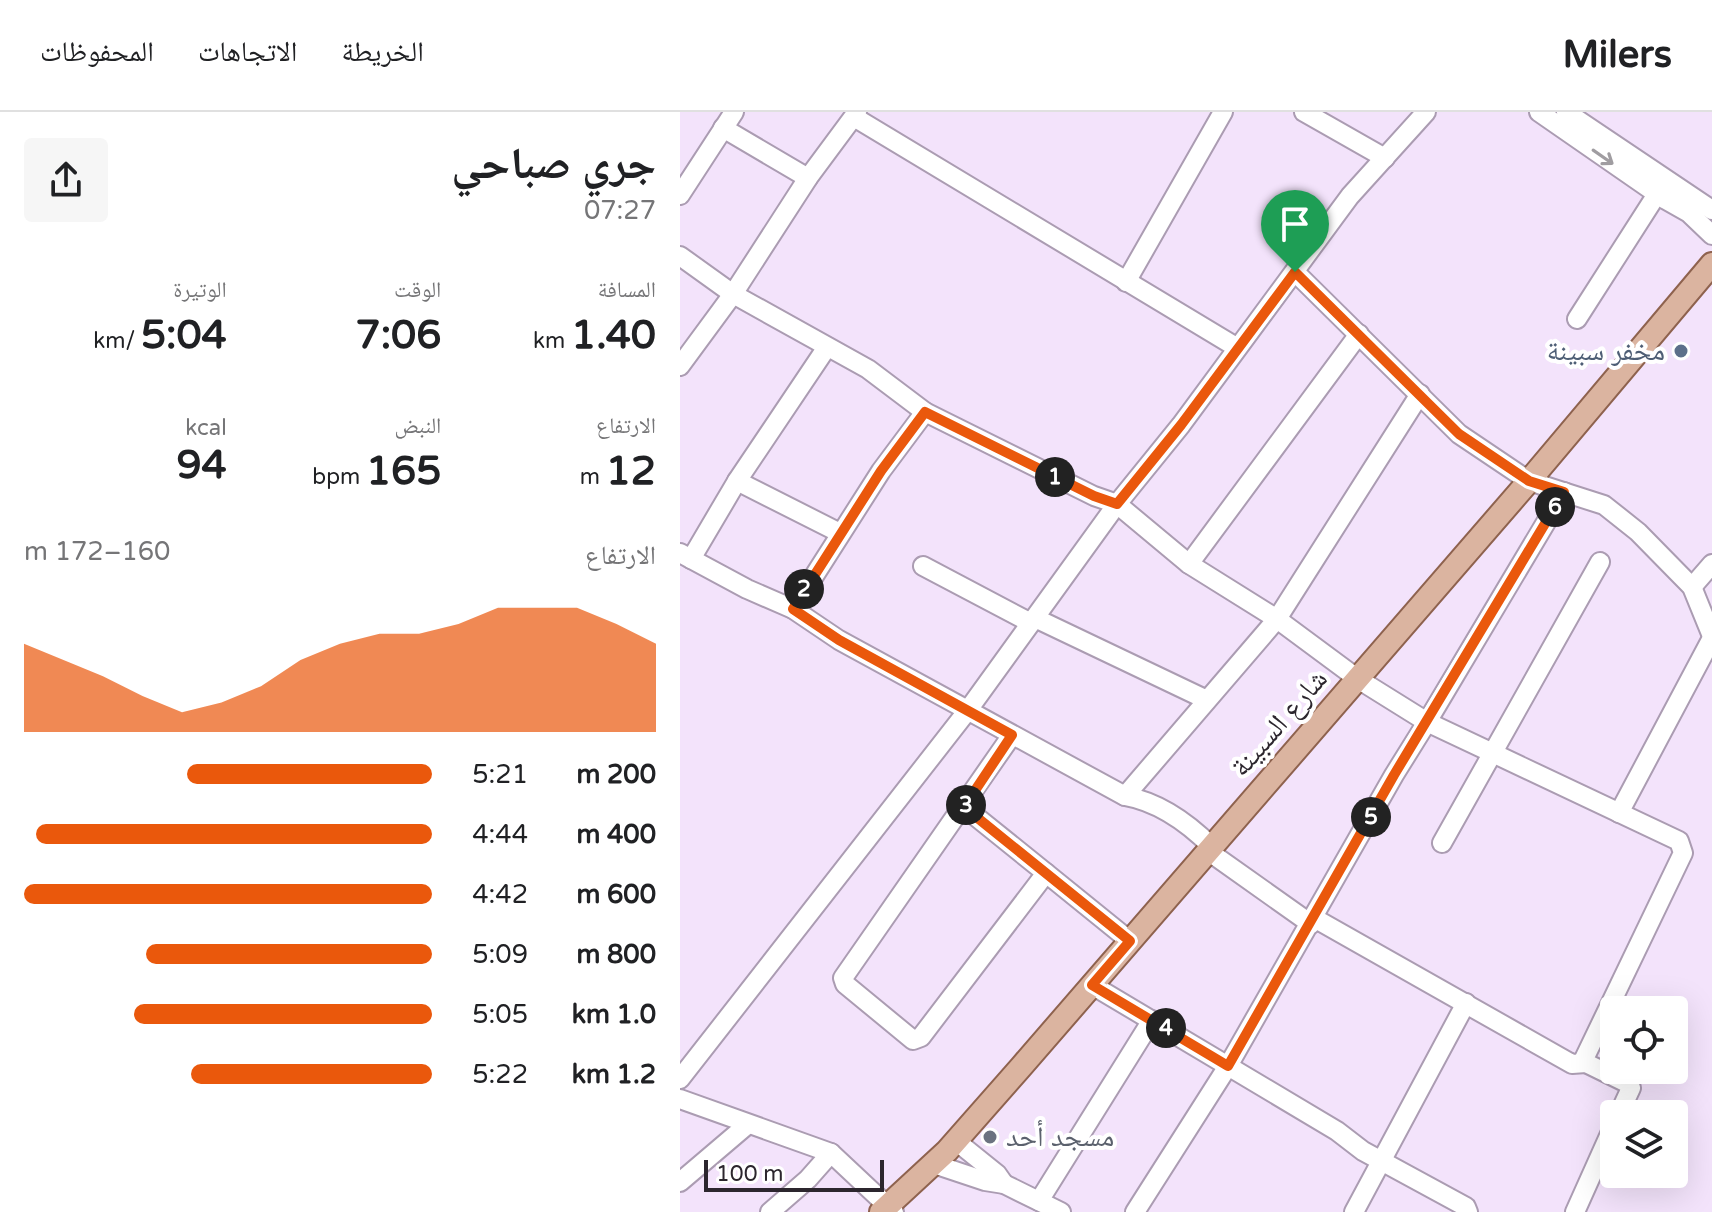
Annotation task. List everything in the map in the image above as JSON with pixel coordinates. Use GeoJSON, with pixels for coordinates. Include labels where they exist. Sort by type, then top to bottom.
{"type":"FeatureCollection","features":[{"type":"Feature","properties":{"kind":"main road","name":"شارع السبينة"},"geometry":{"type":"LineString","coordinates":[[887,1210],[956,1141],[1529,481],[1712,264]]}},
{"type":"Feature","properties":{"kind":"main road"},"geometry":{"type":"LineString","coordinates":[[1581,419],[1712,287]]}},
{"type":"Feature","properties":{"kind":"street"},"geometry":{"type":"LineString","coordinates":[[680,195],[734,112]]}},
{"type":"Feature","properties":{"kind":"street"},"geometry":{"type":"LineString","coordinates":[[1126,282],[1223,112]]}},
{"type":"Feature","properties":{"kind":"street"},"geometry":{"type":"LineString","coordinates":[[1304,112],[1385,158]]}},
{"type":"Feature","properties":{"kind":"street"},"geometry":{"type":"LineString","coordinates":[[680,1079],[968,710],[1117,504],[1181,425],[1350,196],[1426,112]]}},
{"type":"Feature","properties":{"kind":"street"},"geometry":{"type":"LineString","coordinates":[[1539,112],[1689,213],[1712,235]]}},
{"type":"Feature","properties":{"kind":"street"},"geometry":{"type":"LineString","coordinates":[[1566,112],[1712,210]]}},
{"type":"Feature","properties":{"kind":"street"},"geometry":{"type":"LineString","coordinates":[[680,366],[733,294],[808,178],[856,114],[1236,347]]}},
{"type":"Feature","properties":{"kind":"street"},"geometry":{"type":"LineString","coordinates":[[723,128],[808,178]]}},
{"type":"Feature","properties":{"kind":"street"},"geometry":{"type":"LineString","coordinates":[[1577,319],[1657,194]]}},
{"type":"Feature","properties":{"kind":"street"},"geometry":{"type":"LineString","coordinates":[[680,256],[733,294],[868,369],[925,412],[1094,496],[1117,504],[1189,564],[1277,619],[1358,679],[1427,722],[1679,841],[1683,853],[1584,1059],[1586,1063]]}},
{"type":"Feature","properties":{"kind":"street"},"geometry":{"type":"LineString","coordinates":[[1295,272],[1459,434],[1529,481],[1604,505],[1638,532],[1692,587],[1712,637],[1619,813]]}},
{"type":"Feature","properties":{"kind":"street"},"geometry":{"type":"LineString","coordinates":[[1189,564],[1359,334]]}},
{"type":"Feature","properties":{"kind":"street"},"geometry":{"type":"LineString","coordinates":[[827,347],[686,556],[747,589],[793,609],[839,640],[1125,796],[1158,806],[1189,826],[1210,849],[1312,921],[1572,1064],[1586,1063],[1629,1084],[1631,1088],[1625,1100]]}},
{"type":"Feature","properties":{"kind":"street"},"geometry":{"type":"LineString","coordinates":[[1125,796],[1277,619],[1420,394]]}},
{"type":"Feature","properties":{"kind":"street"},"geometry":{"type":"LineString","coordinates":[[793,609],[840,533],[925,412]]}},
{"type":"Feature","properties":{"kind":"street"},"geometry":{"type":"LineString","coordinates":[[737,481],[840,533]]}},
{"type":"Feature","properties":{"kind":"street"},"geometry":{"type":"LineString","coordinates":[[1135,1212],[1228,1066],[1394,775],[1564,492]]}},
{"type":"Feature","properties":{"kind":"street"},"geometry":{"type":"LineString","coordinates":[[1442,843],[1495,754],[1600,562]]}},
{"type":"Feature","properties":{"kind":"street"},"geometry":{"type":"LineString","coordinates":[[1692,587],[1712,564]]}},
{"type":"Feature","properties":{"kind":"street"},"geometry":{"type":"LineString","coordinates":[[923,566],[1207,700]]}},
{"type":"Feature","properties":{"kind":"street"},"geometry":{"type":"LineString","coordinates":[[1012,735],[843,978],[845,984],[913,1040],[921,1037],[1046,873]]}},
{"type":"Feature","properties":{"kind":"street"},"geometry":{"type":"LineString","coordinates":[[964,807],[1130,941]]}},
{"type":"Feature","properties":{"kind":"street"},"geometry":{"type":"LineString","coordinates":[[1092,985],[1337,1131],[1380,1161],[1466,1207],[1468,1212]]}},
{"type":"Feature","properties":{"kind":"street"},"geometry":{"type":"LineString","coordinates":[[1354,1212],[1466,1003]]}},
{"type":"Feature","properties":{"kind":"street"},"geometry":{"type":"LineString","coordinates":[[1039,1201],[1152,1020]]}},
{"type":"Feature","properties":{"kind":"street"},"geometry":{"type":"LineString","coordinates":[[680,1099],[831,1153],[887,1210]]}},
{"type":"Feature","properties":{"kind":"street"},"geometry":{"type":"LineString","coordinates":[[680,1182],[747,1125]]}},
{"type":"Feature","properties":{"kind":"street"},"geometry":{"type":"LineString","coordinates":[[956,1141],[997,1174],[1004,1184]]}},
{"type":"Feature","properties":{"kind":"street"},"geometry":{"type":"LineString","coordinates":[[770,1212],[808,1179],[831,1153]]}},
{"type":"Feature","properties":{"kind":"street"},"geometry":{"type":"LineString","coordinates":[[1575,1212],[1600,1156]]}},
{"type":"Feature","properties":{"kind":"street"},"geometry":{"type":"LineString","coordinates":[[934,1164],[1004,1184],[1061,1212]]}},
{"type":"Feature","properties":{"kind":"place","name":"مخفر سبينة"},"geometry":{"type":"Point","coordinates":[1681,351]}},
{"type":"Feature","properties":{"kind":"place","name":"مسجد أحد"},"geometry":{"type":"Point","coordinates":[990,1137]}},
{"type":"Feature","properties":{"kind":"route"},"geometry":{"type":"LineString","coordinates":[[1295,272],[1459,434],[1529,481],[1564,492],[1394,775],[1228,1066],[1092,985],[1130,941],[964,807],[1012,735],[839,640],[793,609],[881,471],[925,412],[1094,496],[1117,504],[1181,425],[1236,347],[1295,272]]}}]}
